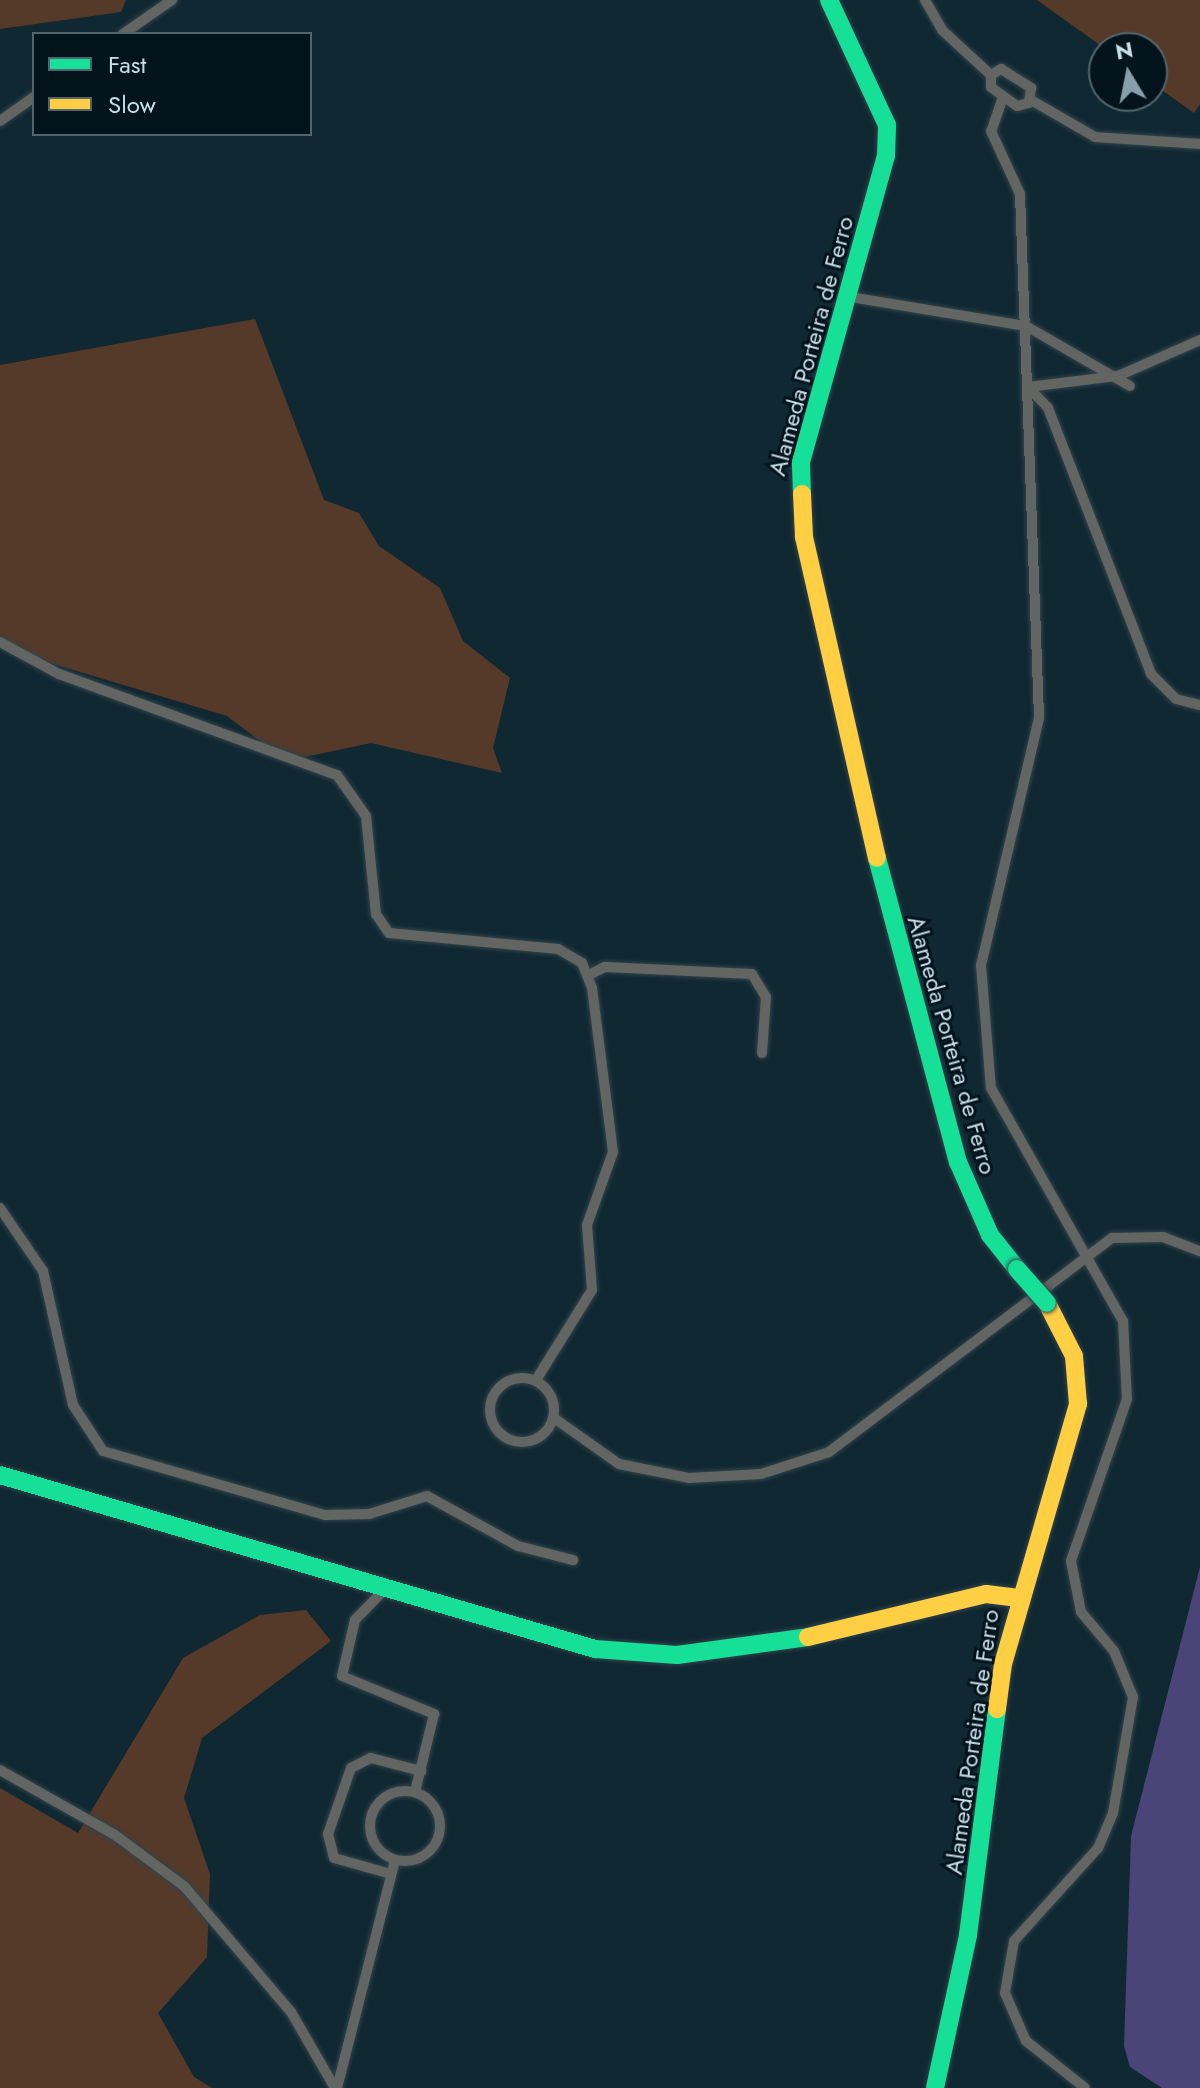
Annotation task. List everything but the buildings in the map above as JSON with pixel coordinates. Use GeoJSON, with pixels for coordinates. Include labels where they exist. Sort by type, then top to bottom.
{"type":"FeatureCollection","features":[{"type":"Feature","properties":{"kind":"street","name":"Alameda Porteira de Ferro"},"geometry":{"type":"LineString","coordinates":[[829,0],[887,125],[848,296],[801,462],[804,537],[901,964],[958,1162],[990,1235],[1047,1303],[1074,1356],[1078,1404],[1017,1598],[968,1935],[935,2088]]}},
{"type":"Feature","properties":{"kind":"street"},"geometry":{"type":"LineString","coordinates":[[0,1475],[595,1649],[677,1655],[760,1648],[986,1594],[1017,1598]]}},
{"type":"Feature","properties":{"kind":"lane"},"geometry":{"type":"LineString","coordinates":[[126,32],[172,0]]}},
{"type":"Feature","properties":{"kind":"lane"},"geometry":{"type":"LineString","coordinates":[[925,0],[942,30],[991,75],[991,87],[1017,106],[1031,100]]}},
{"type":"Feature","properties":{"kind":"lane"},"geometry":{"type":"LineString","coordinates":[[991,75],[1009,71],[1031,88],[1031,100]]}},
{"type":"Feature","properties":{"kind":"lane"},"geometry":{"type":"LineString","coordinates":[[1003,97],[991,131],[1020,194],[1039,718],[1022,806],[981,942],[991,1088],[1089,1251],[1123,1321],[1130,1359],[1127,1399],[1071,1561],[1072,1587],[1081,1612],[1126,1673],[1129,1741],[1098,1848],[1014,1941],[1005,1993],[1026,2041],[1085,2088]]}},
{"type":"Feature","properties":{"kind":"lane"},"geometry":{"type":"LineString","coordinates":[[0,121],[32,98]]}},
{"type":"Feature","properties":{"kind":"lane"},"geometry":{"type":"LineString","coordinates":[[1031,100],[1095,137],[1200,144]]}},
{"type":"Feature","properties":{"kind":"lane"},"geometry":{"type":"LineString","coordinates":[[848,296],[1026,326],[1118,376],[1130,386]]}},
{"type":"Feature","properties":{"kind":"lane"},"geometry":{"type":"LineString","coordinates":[[1028,387],[1118,376],[1200,340]]}},
{"type":"Feature","properties":{"kind":"lane"},"geometry":{"type":"LineString","coordinates":[[1028,387],[1048,408],[1151,674],[1176,699],[1200,705]]}},
{"type":"Feature","properties":{"kind":"lane"},"geometry":{"type":"LineString","coordinates":[[0,642],[59,674],[337,775],[366,816],[376,914],[389,933],[558,949],[589,975],[613,1152],[587,1225],[592,1290],[536,1380]]}},
{"type":"Feature","properties":{"kind":"lane"},"geometry":{"type":"LineString","coordinates":[[589,975],[605,967],[752,974],[766,997],[762,1053]]}},
{"type":"Feature","properties":{"kind":"lane"},"geometry":{"type":"LineString","coordinates":[[0,1208],[43,1271],[73,1405],[103,1451],[325,1515],[369,1514],[427,1496],[518,1546],[573,1560]]}},
{"type":"Feature","properties":{"kind":"lane"},"geometry":{"type":"LineString","coordinates":[[554,1418],[527,1442],[494,1426],[495,1392],[518,1377],[536,1380],[549,1392],[554,1418],[619,1464],[689,1478],[761,1474],[829,1452],[1089,1251],[1137,1233],[1200,1251]]}},
{"type":"Feature","properties":{"kind":"lane"},"geometry":{"type":"LineString","coordinates":[[385,1588],[355,1620],[342,1676],[434,1714],[415,1792]]}},
{"type":"Feature","properties":{"kind":"lane"},"geometry":{"type":"LineString","coordinates":[[391,1874],[334,1858],[328,1834],[351,1768],[371,1758],[421,1771]]}},
{"type":"Feature","properties":{"kind":"lane"},"geometry":{"type":"LineString","coordinates":[[0,1770],[115,1835],[185,1887],[291,2012],[336,2088]]}},
{"type":"Feature","properties":{"kind":"lane"},"geometry":{"type":"LineString","coordinates":[[415,1792],[438,1811],[441,1831],[424,1857],[395,1860],[378,1849],[370,1821],[385,1797],[415,1792]]}},
{"type":"Feature","properties":{"kind":"lane"},"geometry":{"type":"LineString","coordinates":[[336,2088],[395,1860]]}},
{"type":"Feature","properties":{"kind":"shaded area"},"geometry":{"type":"Polygon","coordinates":[[[0,0],[126,0],[121,12],[0,29],[0,0]]]}},
{"type":"Feature","properties":{"kind":"shaded area"},"geometry":{"type":"Polygon","coordinates":[[[1037,0],[1200,0],[1200,104],[1194,113],[1168,94],[1168,32],[1088,32],[1088,37],[1037,0]]]}},
{"type":"Feature","properties":{"kind":"shaded area"},"geometry":{"type":"Polygon","coordinates":[[[255,319],[324,500],[359,513],[379,546],[440,588],[463,641],[510,678],[493,748],[502,773],[371,743],[286,761],[227,716],[0,648],[0,365],[255,319]]]}},
{"type":"Feature","properties":{"kind":"shaded area"},"geometry":{"type":"Polygon","coordinates":[[[1200,1567],[1200,2088],[1162,2088],[1130,2067],[1124,2046],[1131,1836],[1200,1567]]]}},
{"type":"Feature","properties":{"kind":"shaded area"},"geometry":{"type":"Polygon","coordinates":[[[306,1610],[331,1641],[202,1738],[184,1798],[210,1874],[207,1957],[158,2013],[194,2077],[212,2088],[0,2088],[0,1788],[78,1833],[183,1658],[260,1615],[306,1610]]]}},
{"type":"Feature","properties":{"kind":"traffic: fast"},"geometry":{"type":"LineString","coordinates":[[802,494],[801,462],[886,156],[887,125],[829,0]]}},
{"type":"Feature","properties":{"kind":"traffic: fast"},"geometry":{"type":"LineString","coordinates":[[877,858],[958,1162],[990,1235],[1017,1269]]}},
{"type":"Feature","properties":{"kind":"traffic: fast"},"geometry":{"type":"LineString","coordinates":[[1017,1269],[1047,1303]]}},
{"type":"Feature","properties":{"kind":"traffic: fast"},"geometry":{"type":"LineString","coordinates":[[0,1475],[595,1649],[677,1655],[808,1637]]}},
{"type":"Feature","properties":{"kind":"traffic: fast"},"geometry":{"type":"LineString","coordinates":[[935,2088],[968,1935],[997,1709]]}},
{"type":"Feature","properties":{"kind":"traffic: slow"},"geometry":{"type":"LineString","coordinates":[[802,494],[804,537],[877,858]]}},
{"type":"Feature","properties":{"kind":"traffic: slow"},"geometry":{"type":"LineString","coordinates":[[997,1709],[1003,1664],[1078,1404],[1074,1356],[1047,1303]]}},
{"type":"Feature","properties":{"kind":"traffic: slow"},"geometry":{"type":"LineString","coordinates":[[808,1637],[986,1594],[1017,1598]]}}]}
